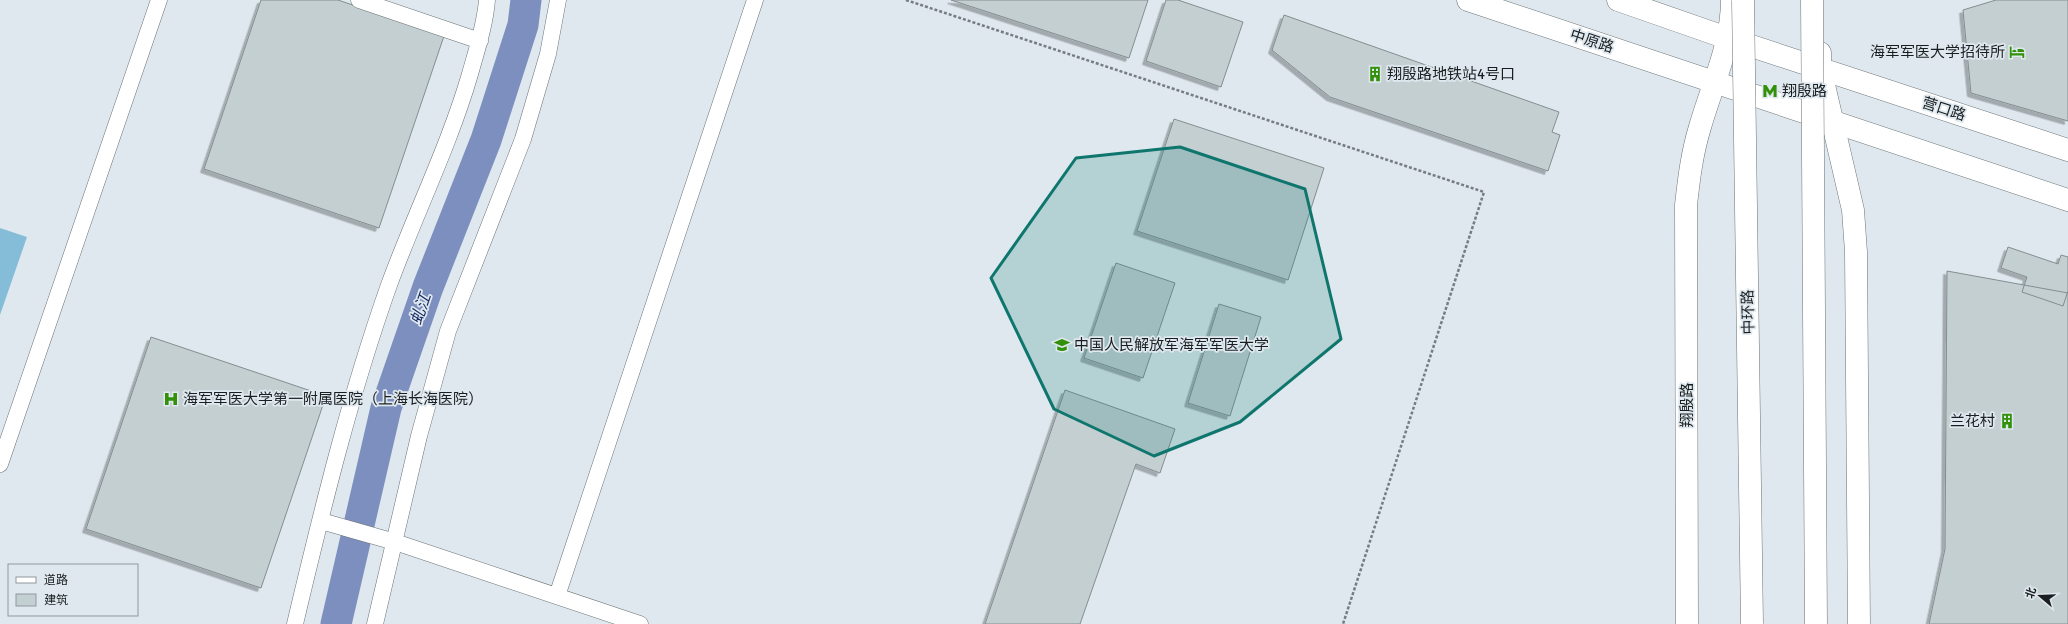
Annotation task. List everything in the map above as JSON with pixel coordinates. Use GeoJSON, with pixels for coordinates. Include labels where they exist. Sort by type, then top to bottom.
{"type":"FeatureCollection","features":[{"type":"Feature","properties":{"kind":"main road","name":"中原路"},"geometry":{"type":"LineString","coordinates":[[1468,0],[1833,122]]}},
{"type":"Feature","properties":{"kind":"main road"},"geometry":{"type":"LineString","coordinates":[[1618,0],[1727,38]]}},
{"type":"Feature","properties":{"kind":"main road","name":"翔殷路"},"geometry":{"type":"LineString","coordinates":[[1687,624],[1686,205],[1690,163],[1700,125],[1716,82],[1727,38],[1732,0]]}},
{"type":"Feature","properties":{"kind":"main road","name":"中环路"},"geometry":{"type":"LineString","coordinates":[[1744,0],[1752,624]]}},
{"type":"Feature","properties":{"kind":"main road"},"geometry":{"type":"LineString","coordinates":[[1812,0],[1816,624]]}},
{"type":"Feature","properties":{"kind":"main road"},"geometry":{"type":"LineString","coordinates":[[1820,0],[1820,68],[1853,210],[1856,252],[1860,624]]}},
{"type":"Feature","properties":{"kind":"main road","name":"营口路"},"geometry":{"type":"LineString","coordinates":[[1727,38],[2068,150]]}},
{"type":"Feature","properties":{"kind":"main road"},"geometry":{"type":"LineString","coordinates":[[1833,122],[2068,200]]}},
{"type":"Feature","properties":{"kind":"lane"},"geometry":{"type":"LineString","coordinates":[[0,464],[159,0]]}},
{"type":"Feature","properties":{"kind":"lane"},"geometry":{"type":"LineString","coordinates":[[359,0],[480,41]]}},
{"type":"Feature","properties":{"kind":"lane"},"geometry":{"type":"LineString","coordinates":[[295,624],[361,371],[390,285],[459,110],[480,41],[487,0]]}},
{"type":"Feature","properties":{"kind":"lane"},"geometry":{"type":"LineString","coordinates":[[375,624],[419,436],[448,331],[523,139],[548,54],[558,0]]}},
{"type":"Feature","properties":{"kind":"lane"},"geometry":{"type":"LineString","coordinates":[[557,596],[755,0]]}},
{"type":"Feature","properties":{"kind":"lane"},"geometry":{"type":"LineString","coordinates":[[321,521],[376,538],[395,542],[640,624]]}},
{"type":"Feature","properties":{"kind":"path"},"geometry":{"type":"LineString","coordinates":[[906,0],[1484,192],[1343,624]]}},
{"type":"Feature","properties":{"kind":"highlighted area"},"geometry":{"type":"Polygon","coordinates":[[[1180,147],[1305,189],[1341,339],[1240,422],[1154,456],[1054,409],[991,278],[1076,158],[1180,147]]]}},
{"type":"Feature","properties":{"kind":"shaded area"},"geometry":{"type":"Polygon","coordinates":[[[0,228],[27,237],[0,315],[0,228]]]}},
{"type":"Feature","properties":{"kind":"building"},"geometry":{"type":"Polygon","coordinates":[[[261,0],[338,0],[444,36],[379,228],[204,169],[261,0]]]}},
{"type":"Feature","properties":{"kind":"building"},"geometry":{"type":"Polygon","coordinates":[[[951,0],[1148,0],[1129,58],[951,0]]]}},
{"type":"Feature","properties":{"kind":"building"},"geometry":{"type":"Polygon","coordinates":[[[1166,0],[1178,0],[1243,22],[1221,87],[1146,61],[1166,0]]]}},
{"type":"Feature","properties":{"kind":"building","name":"海军军医大学招待所"},"geometry":{"type":"Polygon","coordinates":[[[1996,0],[2068,0],[2068,121],[1971,93],[1963,10],[1996,0]]]}},
{"type":"Feature","properties":{"kind":"building","name":"翔殷路地铁站4号口"},"geometry":{"type":"Polygon","coordinates":[[[1284,15],[1559,112],[1552,132],[1560,135],[1548,171],[1330,97],[1272,50],[1284,15]]]}},
{"type":"Feature","properties":{"kind":"building"},"geometry":{"type":"Polygon","coordinates":[[[1174,119],[1324,168],[1288,280],[1137,231],[1174,119]]]}},
{"type":"Feature","properties":{"kind":"building"},"geometry":{"type":"Polygon","coordinates":[[[2008,247],[2058,264],[2061,255],[2068,257],[2068,291],[2063,306],[2022,292],[2027,277],[2001,268],[2008,247]]]}},
{"type":"Feature","properties":{"kind":"building"},"geometry":{"type":"Polygon","coordinates":[[[1116,263],[1175,283],[1143,378],[1084,358],[1116,263]]]}},
{"type":"Feature","properties":{"kind":"building","name":"兰花村"},"geometry":{"type":"Polygon","coordinates":[[[1947,271],[2068,293],[2068,624],[1929,624],[1945,549],[1947,271]]]}},
{"type":"Feature","properties":{"kind":"building"},"geometry":{"type":"Polygon","coordinates":[[[1219,304],[1261,317],[1230,416],[1188,403],[1219,304]]]}},
{"type":"Feature","properties":{"kind":"building"},"geometry":{"type":"Polygon","coordinates":[[[151,337],[326,396],[261,588],[86,529],[151,337]]]}},
{"type":"Feature","properties":{"kind":"building"},"geometry":{"type":"Polygon","coordinates":[[[1065,390],[1175,429],[1160,473],[1136,464],[1080,624],[985,624],[1065,390]]]}},
{"type":"Feature","properties":{"kind":"waterway","name":"虬江"},"geometry":{"type":"LineString","coordinates":[[336,624],[386,408],[428,287],[486,140],[523,25],[526,0]]}},
{"type":"Feature","properties":{"kind":"place","name":"海军军医大学招待所"},"geometry":{"type":"Point","coordinates":[2017,52]}},
{"type":"Feature","properties":{"kind":"place","name":"翔殷路地铁站4号口"},"geometry":{"type":"Point","coordinates":[1375,74]}},
{"type":"Feature","properties":{"kind":"place","name":"翔殷路"},"geometry":{"type":"Point","coordinates":[1770,91]}},
{"type":"Feature","properties":{"kind":"place","name":"中国人民解放军海军军医大学"},"geometry":{"type":"Point","coordinates":[1062,345]}},
{"type":"Feature","properties":{"kind":"place","name":"海军军医大学第一附属医院（上海长海医院）"},"geometry":{"type":"Point","coordinates":[171,399]}},
{"type":"Feature","properties":{"kind":"place","name":"兰花村"},"geometry":{"type":"Point","coordinates":[2007,421]}}]}
